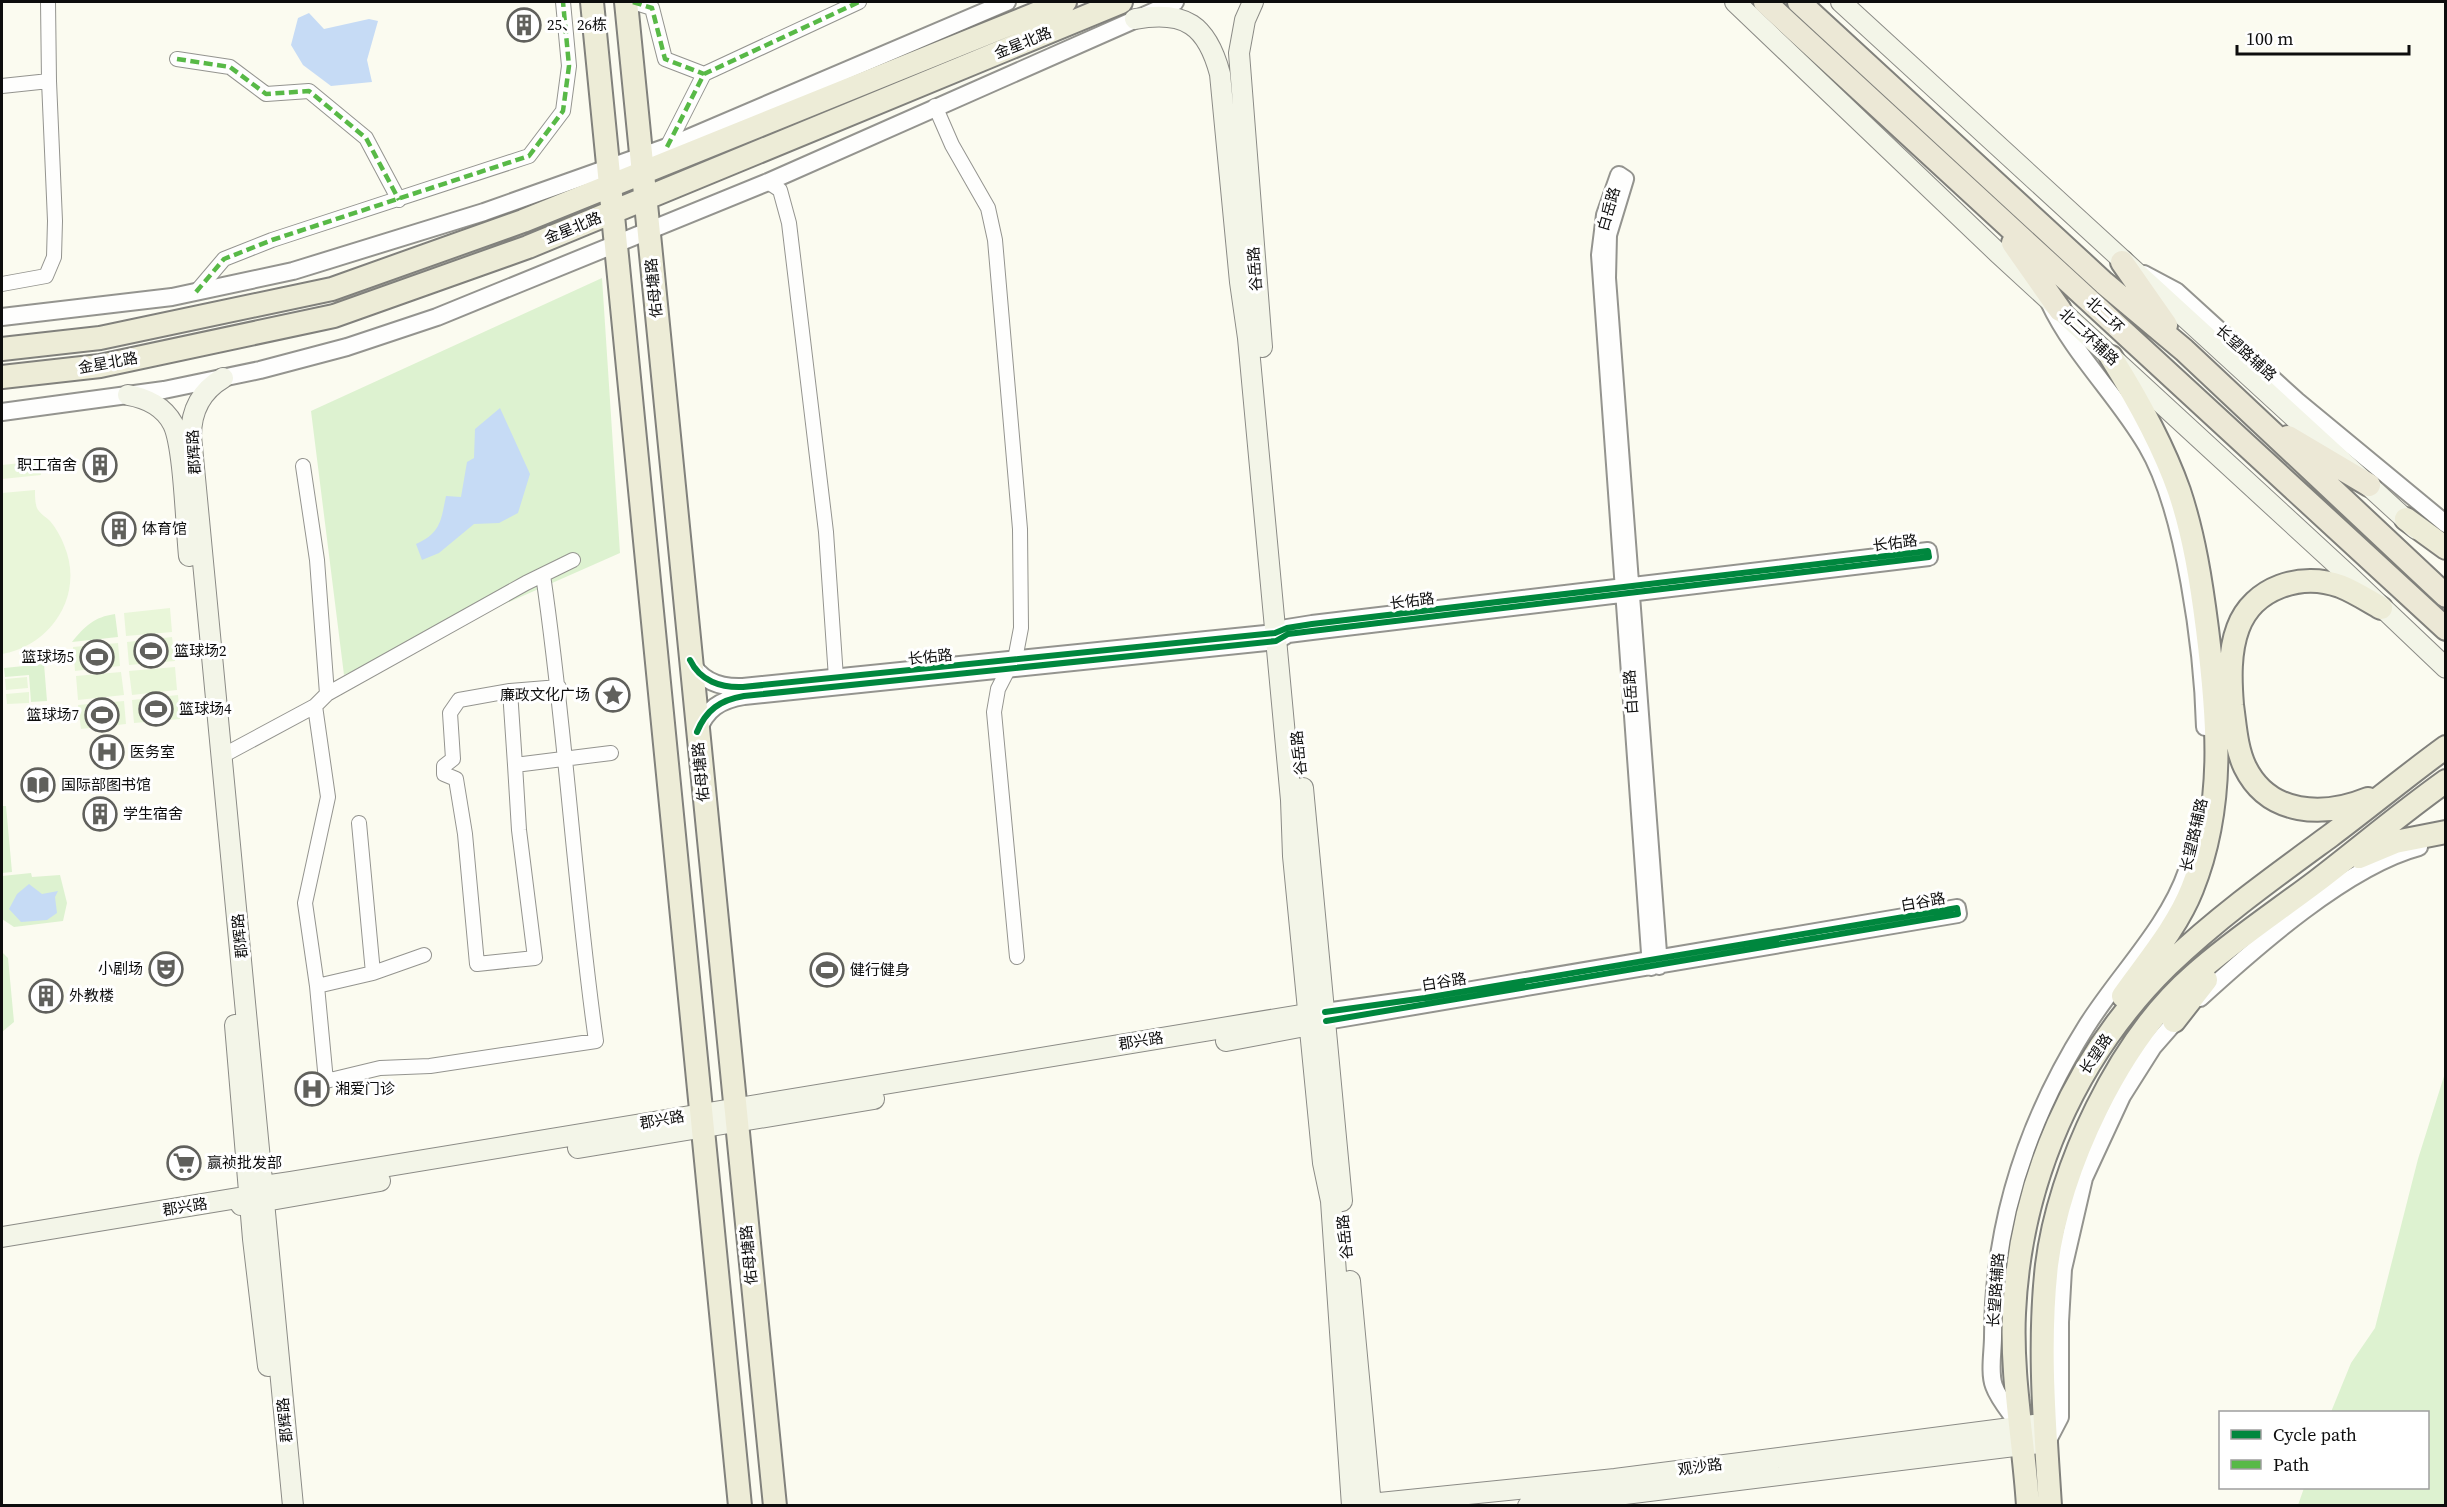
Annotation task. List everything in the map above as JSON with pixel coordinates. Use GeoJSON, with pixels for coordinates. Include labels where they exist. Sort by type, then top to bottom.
{"type":"FeatureCollection","features":[{"type":"Feature","properties":{"kind":"highway","name":"北二环"},"geometry":{"type":"LineString","coordinates":[[1765,2],[2445,629]]}},
{"type":"Feature","properties":{"kind":"highway","name":"北二环"},"geometry":{"type":"LineString","coordinates":[[1799,2],[2104,283],[2184,350],[2445,596]]}},
{"type":"Feature","properties":{"kind":"highway"},"geometry":{"type":"LineString","coordinates":[[1987,205],[2054,305]]}},
{"type":"Feature","properties":{"kind":"highway"},"geometry":{"type":"LineString","coordinates":[[2122,262],[2184,350]]}},
{"type":"Feature","properties":{"kind":"highway"},"geometry":{"type":"LineString","coordinates":[[2260,421],[2369,485]]}},
{"type":"Feature","properties":{"kind":"main road"},"geometry":{"type":"LineString","coordinates":[[592,2],[704,1120],[740,1506]]}},
{"type":"Feature","properties":{"kind":"main road","name":"佑母塘路"},"geometry":{"type":"LineString","coordinates":[[626,2],[775,1506]]}},
{"type":"Feature","properties":{"kind":"main road","name":"金星北路"},"geometry":{"type":"LineString","coordinates":[[2,349],[100,338],[332,290],[523,221],[609,177],[1065,2]]}},
{"type":"Feature","properties":{"kind":"main road","name":"谷岳路"},"geometry":{"type":"LineString","coordinates":[[1252,2],[1241,39],[1240,82],[1281,634],[1362,1505]]}},
{"type":"Feature","properties":{"kind":"main road","name":"北二环辅路"},"geometry":{"type":"LineString","coordinates":[[1736,2],[2054,305],[2346,573],[2445,668]]}},
{"type":"Feature","properties":{"kind":"main road"},"geometry":{"type":"LineString","coordinates":[[1841,2],[2122,262],[2406,519],[2445,559]]}},
{"type":"Feature","properties":{"kind":"main road"},"geometry":{"type":"LineString","coordinates":[[1128,10],[1166,15],[1189,23],[1209,42],[1220,74],[1240,282],[1281,634]]}},
{"type":"Feature","properties":{"kind":"main road","name":"金星北路"},"geometry":{"type":"LineString","coordinates":[[2,377],[100,366],[334,316],[528,247],[1128,10]]}},
{"type":"Feature","properties":{"kind":"main road"},"geometry":{"type":"LineString","coordinates":[[2074,1087],[2103,1025],[2180,915],[2201,865],[2216,794],[2215,701],[2201,584],[2191,532],[2161,445],[2139,401],[2111,357]]}},
{"type":"Feature","properties":{"kind":"main road","name":"郡辉路"},"geometry":{"type":"LineString","coordinates":[[223,378],[206,391],[194,413],[191,425],[222,756],[282,1506]]}},
{"type":"Feature","properties":{"kind":"main road","name":"郡辉路"},"geometry":{"type":"LineString","coordinates":[[128,395],[146,400],[161,409],[171,422],[177,440],[257,1197],[293,1506]]}},
{"type":"Feature","properties":{"kind":"main road"},"geometry":{"type":"LineString","coordinates":[[2406,519],[2445,548]]}},
{"type":"Feature","properties":{"kind":"main road"},"geometry":{"type":"LineString","coordinates":[[2380,608],[2340,586],[2316,580],[2290,583],[2265,594],[2253,604],[2238,627],[2231,665],[2231,693],[2235,727],[2244,765],[2251,779],[2275,800],[2288,807],[2317,811],[2346,806],[2383,793]]}},
{"type":"Feature","properties":{"kind":"main road","name":"长望路"},"geometry":{"type":"LineString","coordinates":[[2028,1506],[2016,1389],[2014,1315],[2021,1250],[2038,1177],[2051,1137],[2074,1087],[2100,1045],[2168,965],[2224,915],[2445,747]]}},
{"type":"Feature","properties":{"kind":"main road","name":"长望路"},"geometry":{"type":"LineString","coordinates":[[2050,1506],[2043,1339],[2047,1263],[2061,1200],[2083,1137],[2116,1074],[2158,1014],[2193,975],[2445,781]]}},
{"type":"Feature","properties":{"kind":"main road"},"geometry":{"type":"LineString","coordinates":[[2326,874],[2395,842],[2445,832]]}},
{"type":"Feature","properties":{"kind":"main road"},"geometry":{"type":"LineString","coordinates":[[2174,1022],[2233,945]]}},
{"type":"Feature","properties":{"kind":"main road","name":"郡兴路"},"geometry":{"type":"LineString","coordinates":[[2,1237],[257,1197],[1317,1018]]}},
{"type":"Feature","properties":{"kind":"main road","name":"郡兴路"},"geometry":{"type":"LineString","coordinates":[[2,1246],[257,1197]]}},
{"type":"Feature","properties":{"kind":"main road","name":"观沙路"},"geometry":{"type":"LineString","coordinates":[[1362,1505],[2046,1433]]}},
{"type":"Feature","properties":{"kind":"main road","name":"观沙路"},"geometry":{"type":"LineString","coordinates":[[1528,1506],[2021,1436]]}},
{"type":"Feature","properties":{"kind":"street"},"geometry":{"type":"LineString","coordinates":[[2,284],[46,276],[54,257],[56,221],[49,81],[48,2]]}},
{"type":"Feature","properties":{"kind":"street"},"geometry":{"type":"LineString","coordinates":[[196,291],[224,259],[272,240],[529,156],[563,111],[568,66],[563,2]]}},
{"type":"Feature","properties":{"kind":"street"},"geometry":{"type":"LineString","coordinates":[[633,2],[652,8],[665,59],[704,74]]}},
{"type":"Feature","properties":{"kind":"street"},"geometry":{"type":"LineString","coordinates":[[667,147],[704,74],[859,2]]}},
{"type":"Feature","properties":{"kind":"street"},"geometry":{"type":"LineString","coordinates":[[642,164],[667,147],[1007,2]]}},
{"type":"Feature","properties":{"kind":"street"},"geometry":{"type":"LineString","coordinates":[[2,412],[128,395],[223,378],[313,357],[436,317],[768,182],[935,106],[1128,10],[1175,2]]}},
{"type":"Feature","properties":{"kind":"street"},"geometry":{"type":"LineString","coordinates":[[177,58],[230,67],[266,94],[309,91],[366,138],[399,200]]}},
{"type":"Feature","properties":{"kind":"street"},"geometry":{"type":"LineString","coordinates":[[2,86],[49,81]]}},
{"type":"Feature","properties":{"kind":"street"},"geometry":{"type":"LineString","coordinates":[[935,106],[952,145],[988,208],[995,240],[1020,529],[1022,628],[1010,665],[998,689],[994,712],[1017,957]]}},
{"type":"Feature","properties":{"kind":"street","name":"白岳路"},"geometry":{"type":"LineString","coordinates":[[1628,590],[1600,255],[1605,215],[1619,175],[1625,179],[1608,235],[1607,278],[1655,962]]}},
{"type":"Feature","properties":{"kind":"street"},"geometry":{"type":"LineString","coordinates":[[2,317],[196,291],[293,271],[484,212],[609,177]]}},
{"type":"Feature","properties":{"kind":"street"},"geometry":{"type":"LineString","coordinates":[[768,182],[780,190],[789,223],[826,532],[836,678]]}},
{"type":"Feature","properties":{"kind":"street","name":"长望路辅路"},"geometry":{"type":"LineString","coordinates":[[2122,262],[2176,291],[2297,401],[2445,524]]}},
{"type":"Feature","properties":{"kind":"street","name":"长望路辅路"},"geometry":{"type":"LineString","coordinates":[[2021,1436],[1994,1386],[1993,1369],[1995,1284],[2013,1186],[2040,1112],[2062,1068],[2180,888],[2200,822],[2206,764],[2203,697],[2195,628],[2181,544],[2170,499],[2149,448],[2125,411],[2067,337],[2054,305]]}},
{"type":"Feature","properties":{"kind":"street"},"geometry":{"type":"LineString","coordinates":[[303,466],[317,560],[327,694]]}},
{"type":"Feature","properties":{"kind":"street","name":"长佑路"},"geometry":{"type":"LineString","coordinates":[[697,732],[711,709],[737,697],[1281,634],[1928,551],[1929,557],[1628,590]]}},
{"type":"Feature","properties":{"kind":"street"},"geometry":{"type":"LineString","coordinates":[[222,756],[315,706],[327,694],[573,560]]}},
{"type":"Feature","properties":{"kind":"street"},"geometry":{"type":"LineString","coordinates":[[315,706],[328,797],[305,903],[317,986],[326,1081],[380,1068],[430,1066],[596,1041],[584,951],[559,687],[543,575]]}},
{"type":"Feature","properties":{"kind":"street","name":"长佑路"},"geometry":{"type":"LineString","coordinates":[[690,660],[702,676],[727,686],[1010,665]]}},
{"type":"Feature","properties":{"kind":"street"},"geometry":{"type":"LineString","coordinates":[[510,691],[519,830],[535,958],[477,964],[465,834],[456,778],[444,774],[444,766],[453,759],[450,713],[459,700],[510,691],[559,687]]}},
{"type":"Feature","properties":{"kind":"street"},"geometry":{"type":"LineString","coordinates":[[515,765],[611,753]]}},
{"type":"Feature","properties":{"kind":"street"},"geometry":{"type":"LineString","coordinates":[[359,823],[374,973]]}},
{"type":"Feature","properties":{"kind":"street"},"geometry":{"type":"LineString","coordinates":[[2046,1433],[2060,1417],[2060,1322],[2063,1269],[2084,1178],[2122,1096],[2153,1047],[2174,1022],[2261,946],[2357,874],[2405,850],[2445,843]]}},
{"type":"Feature","properties":{"kind":"street","name":"白谷路"},"geometry":{"type":"LineString","coordinates":[[1317,1018],[1958,914],[1957,908],[1655,962]]}},
{"type":"Feature","properties":{"kind":"street"},"geometry":{"type":"LineString","coordinates":[[317,986],[374,973],[424,955]]}},
{"type":"Feature","properties":{"kind":"green space"},"geometry":{"type":"Polygon","coordinates":[[[602,278],[620,553],[344,675],[311,411],[602,278]]]}},
{"type":"Feature","properties":{"kind":"green space"},"geometry":{"type":"Polygon","coordinates":[[[40,461],[41,475],[2,479],[2,465],[40,461]]]}},
{"type":"Feature","properties":{"kind":"green space"},"geometry":{"type":"Polygon","coordinates":[[[35,490],[37,508],[50,521],[64,545],[69,563],[70,581],[67,599],[60,614],[36,640],[20,649],[2,654],[2,493],[35,490]]]}},
{"type":"Feature","properties":{"kind":"green space"},"geometry":{"type":"Polygon","coordinates":[[[170,608],[172,632],[126,636],[124,613],[170,608]]]}},
{"type":"Feature","properties":{"kind":"green space"},"geometry":{"type":"Polygon","coordinates":[[[115,614],[118,637],[72,642],[90,623],[101,617],[115,614]]]}},
{"type":"Feature","properties":{"kind":"green space","name":"篮球场2"},"geometry":{"type":"Polygon","coordinates":[[[172,637],[175,661],[129,665],[127,642],[172,637]]]}},
{"type":"Feature","properties":{"kind":"green space","name":"篮球场5"},"geometry":{"type":"Polygon","coordinates":[[[118,643],[120,666],[75,671],[73,647],[118,643]]]}},
{"type":"Feature","properties":{"kind":"green space"},"geometry":{"type":"Polygon","coordinates":[[[44,664],[47,701],[31,702],[29,675],[5,677],[4,668],[44,664]]]}},
{"type":"Feature","properties":{"kind":"green space"},"geometry":{"type":"Polygon","coordinates":[[[175,667],[177,690],[132,695],[129,671],[175,667]]]}},
{"type":"Feature","properties":{"kind":"green space"},"geometry":{"type":"Polygon","coordinates":[[[121,672],[124,695],[78,700],[76,676],[121,672]]]}},
{"type":"Feature","properties":{"kind":"green space"},"geometry":{"type":"Polygon","coordinates":[[[27,677],[28,688],[6,690],[5,679],[27,677]]]}},
{"type":"Feature","properties":{"kind":"green space"},"geometry":{"type":"Polygon","coordinates":[[[29,692],[29,703],[7,704],[6,694],[29,692]]]}},
{"type":"Feature","properties":{"kind":"green space","name":"篮球场4"},"geometry":{"type":"Polygon","coordinates":[[[178,695],[180,719],[134,723],[132,700],[178,695]]]}},
{"type":"Feature","properties":{"kind":"green space","name":"篮球场7"},"geometry":{"type":"Polygon","coordinates":[[[124,701],[126,724],[81,729],[78,705],[124,701]]]}},
{"type":"Feature","properties":{"kind":"green space"},"geometry":{"type":"Polygon","coordinates":[[[2,806],[6,806],[12,872],[2,873],[2,806]]]}},
{"type":"Feature","properties":{"kind":"green space"},"geometry":{"type":"Polygon","coordinates":[[[31,873],[32,877],[60,875],[67,903],[63,921],[14,927],[2,919],[2,876],[31,873]]]}},
{"type":"Feature","properties":{"kind":"green space"},"geometry":{"type":"Polygon","coordinates":[[[2,952],[8,958],[14,1022],[2,1032],[2,952]]]}},
{"type":"Feature","properties":{"kind":"green space"},"geometry":{"type":"Polygon","coordinates":[[[2445,1073],[2445,1505],[2298,1505],[2304,1489],[2429,1489],[2429,1411],[2331,1411],[2351,1363],[2375,1328],[2418,1159],[2445,1073]]]}},
{"type":"Feature","properties":{"kind":"water"},"geometry":{"type":"Polygon","coordinates":[[[309,13],[324,29],[369,19],[378,21],[367,60],[372,82],[331,86],[303,65],[291,45],[298,18],[309,13]]]}},
{"type":"Feature","properties":{"kind":"water"},"geometry":{"type":"Polygon","coordinates":[[[500,408],[530,474],[518,513],[499,523],[474,524],[439,553],[422,560],[416,544],[435,530],[441,519],[446,496],[461,497],[467,462],[474,458],[475,429],[500,408]]]}},
{"type":"Feature","properties":{"kind":"water"},"geometry":{"type":"Polygon","coordinates":[[[29,884],[42,894],[58,891],[55,897],[57,913],[47,920],[21,922],[9,909],[17,894],[29,884]]]}},
{"type":"Feature","properties":{"kind":"marked path"},"geometry":{"type":"LineString","coordinates":[[196,292],[224,259],[272,240],[529,156],[563,111],[569,66],[563,2]]}},
{"type":"Feature","properties":{"kind":"marked path"},"geometry":{"type":"LineString","coordinates":[[633,2],[652,8],[665,59],[704,74]]}},
{"type":"Feature","properties":{"kind":"marked path"},"geometry":{"type":"LineString","coordinates":[[667,147],[704,74],[859,2]]}},
{"type":"Feature","properties":{"kind":"marked path"},"geometry":{"type":"LineString","coordinates":[[177,59],[230,67],[266,94],[309,91],[366,138],[399,200]]}},
{"type":"Feature","properties":{"kind":"cycle path"},"geometry":{"type":"LineString","coordinates":[[690,660],[699,673],[712,682],[743,687],[1275,633],[1287,628],[1312,624],[1928,551],[1929,557],[1288,634],[1276,641],[744,696],[728,700],[715,707],[709,712],[697,732]]}},
{"type":"Feature","properties":{"kind":"cycle path"},"geometry":{"type":"LineString","coordinates":[[1325,1012],[1425,998],[1957,908],[1958,914],[1326,1021]]}},
{"type":"Feature","properties":{"kind":"place","name":"25、26栋"},"geometry":{"type":"Point","coordinates":[524,25]}},
{"type":"Feature","properties":{"kind":"place","name":"职工宿舍"},"geometry":{"type":"Point","coordinates":[100,465]}},
{"type":"Feature","properties":{"kind":"place","name":"体育馆"},"geometry":{"type":"Point","coordinates":[119,529]}},
{"type":"Feature","properties":{"kind":"place","name":"篮球场2"},"geometry":{"type":"Point","coordinates":[151,651]}},
{"type":"Feature","properties":{"kind":"place","name":"篮球场5"},"geometry":{"type":"Point","coordinates":[97,657]}},
{"type":"Feature","properties":{"kind":"place","name":"廉政文化广场"},"geometry":{"type":"Point","coordinates":[613,695]}},
{"type":"Feature","properties":{"kind":"place","name":"篮球场4"},"geometry":{"type":"Point","coordinates":[156,709]}},
{"type":"Feature","properties":{"kind":"place","name":"篮球场7"},"geometry":{"type":"Point","coordinates":[102,715]}},
{"type":"Feature","properties":{"kind":"place","name":"医务室"},"geometry":{"type":"Point","coordinates":[107,752]}},
{"type":"Feature","properties":{"kind":"place","name":"国际部图书馆"},"geometry":{"type":"Point","coordinates":[38,785]}},
{"type":"Feature","properties":{"kind":"place","name":"学生宿舍"},"geometry":{"type":"Point","coordinates":[100,814]}},
{"type":"Feature","properties":{"kind":"place","name":"小剧场"},"geometry":{"type":"Point","coordinates":[166,969]}},
{"type":"Feature","properties":{"kind":"place","name":"健行健身"},"geometry":{"type":"Point","coordinates":[827,970]}},
{"type":"Feature","properties":{"kind":"place","name":"外教楼"},"geometry":{"type":"Point","coordinates":[46,996]}},
{"type":"Feature","properties":{"kind":"place","name":"湘爱门诊"},"geometry":{"type":"Point","coordinates":[312,1089]}},
{"type":"Feature","properties":{"kind":"place","name":"赢祯批发部"},"geometry":{"type":"Point","coordinates":[184,1163]}}]}
